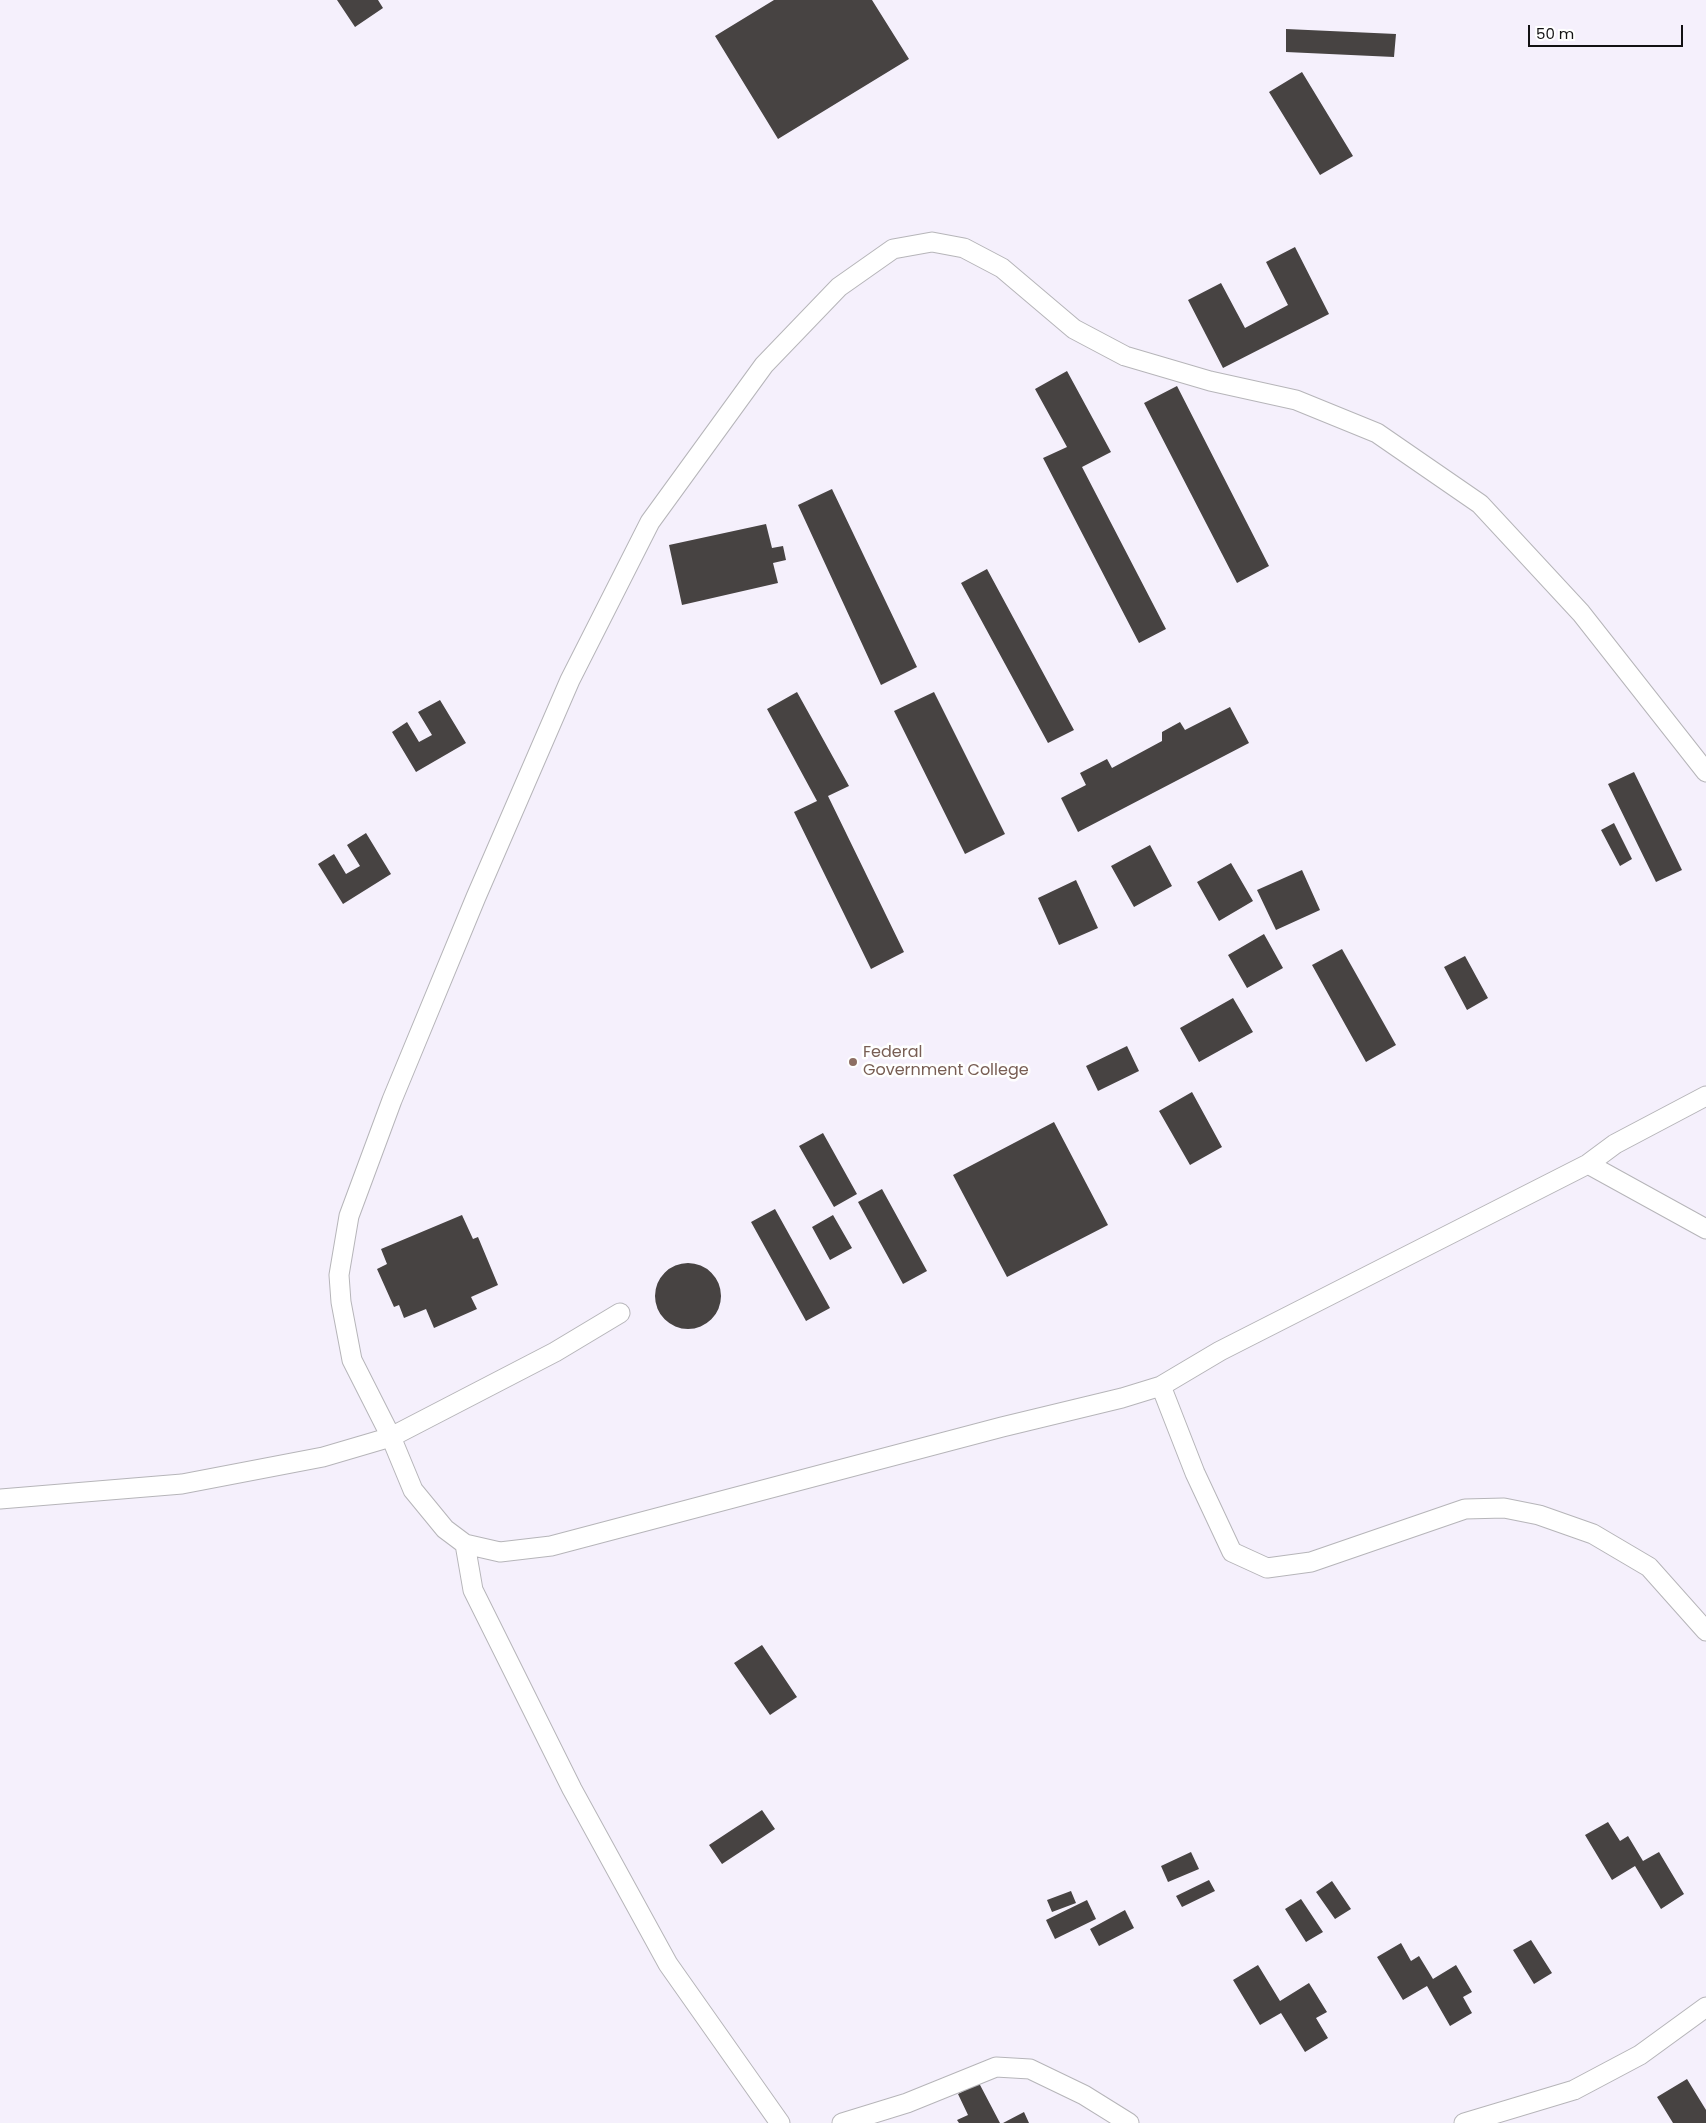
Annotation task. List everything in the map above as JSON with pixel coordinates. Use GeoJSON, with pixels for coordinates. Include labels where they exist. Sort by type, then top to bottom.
{"type":"FeatureCollection","features":[{"type":"Feature","properties":{"kind":"street"},"geometry":{"type":"LineString","coordinates":[[1706,772],[1581,613],[1480,504],[1377,433],[1296,400],[1210,381],[1125,356],[1074,329],[1002,268],[964,248],[932,242],[893,249],[839,287],[764,365],[650,522],[570,680],[476,897],[392,1100],[349,1216],[339,1275],[341,1302],[352,1360],[391,1437],[413,1490],[445,1530],[465,1544],[500,1552],[551,1546],[993,1429],[1122,1398],[1161,1386],[1220,1351],[1588,1164],[1615,1144],[1706,1096]]}},
{"type":"Feature","properties":{"kind":"street"},"geometry":{"type":"LineString","coordinates":[[1588,1164],[1706,1229]]}},
{"type":"Feature","properties":{"kind":"street"},"geometry":{"type":"LineString","coordinates":[[0,1499],[182,1484],[323,1457],[391,1437],[555,1352],[620,1314]]}},
{"type":"Feature","properties":{"kind":"street"},"geometry":{"type":"LineString","coordinates":[[1161,1386],[1195,1473],[1232,1552],[1268,1568],[1311,1562],[1465,1509],[1504,1508],[1539,1515],[1593,1534],[1649,1567],[1706,1631]]}},
{"type":"Feature","properties":{"kind":"street"},"geometry":{"type":"LineString","coordinates":[[465,1544],[473,1590],[572,1789],[668,1964],[780,2123]]}},
{"type":"Feature","properties":{"kind":"street"},"geometry":{"type":"LineString","coordinates":[[1464,2123],[1574,2090],[1640,2055],[1706,2008]]}},
{"type":"Feature","properties":{"kind":"street"},"geometry":{"type":"LineString","coordinates":[[842,2123],[907,2103],[996,2067],[1030,2070],[1084,2095],[1129,2123]]}},
{"type":"Feature","properties":{"kind":"shaded area","name":"Federal Government College"},"geometry":{"type":"Polygon","coordinates":[[[0,0],[1706,0],[1706,2123],[0,2123],[0,0]]]}},
{"type":"Feature","properties":{"kind":"building"},"geometry":{"type":"Polygon","coordinates":[[[337,0],[378,0],[383,8],[355,27],[337,0]]]}},
{"type":"Feature","properties":{"kind":"building"},"geometry":{"type":"Polygon","coordinates":[[[774,0],[872,0],[909,59],[778,139],[715,36],[774,0]]]}},
{"type":"Feature","properties":{"kind":"building"},"geometry":{"type":"Polygon","coordinates":[[[1286,29],[1396,34],[1394,57],[1286,52],[1286,29]]]}},
{"type":"Feature","properties":{"kind":"building"},"geometry":{"type":"Polygon","coordinates":[[[1302,72],[1353,156],[1320,175],[1269,92],[1302,72]]]}},
{"type":"Feature","properties":{"kind":"building"},"geometry":{"type":"Polygon","coordinates":[[[1295,247],[1329,314],[1223,368],[1188,300],[1221,283],[1245,328],[1288,305],[1266,262],[1295,247]]]}},
{"type":"Feature","properties":{"kind":"building"},"geometry":{"type":"Polygon","coordinates":[[[1067,371],[1111,452],[1082,467],[1166,629],[1139,643],[1043,458],[1067,447],[1035,389],[1067,371]]]}},
{"type":"Feature","properties":{"kind":"building"},"geometry":{"type":"Polygon","coordinates":[[[1177,386],[1269,566],[1237,583],[1144,403],[1177,386]]]}},
{"type":"Feature","properties":{"kind":"building"},"geometry":{"type":"Polygon","coordinates":[[[832,489],[917,667],[881,685],[798,505],[832,489]]]}},
{"type":"Feature","properties":{"kind":"building"},"geometry":{"type":"Polygon","coordinates":[[[766,524],[772,548],[783,546],[786,560],[773,563],[778,583],[682,605],[669,545],[766,524]]]}},
{"type":"Feature","properties":{"kind":"building"},"geometry":{"type":"Polygon","coordinates":[[[987,569],[1074,730],[1048,743],[961,583],[987,569]]]}},
{"type":"Feature","properties":{"kind":"building"},"geometry":{"type":"Polygon","coordinates":[[[797,692],[849,786],[828,796],[904,952],[871,969],[794,812],[817,801],[767,709],[797,692]]]}},
{"type":"Feature","properties":{"kind":"building"},"geometry":{"type":"Polygon","coordinates":[[[934,692],[1005,834],[965,854],[894,711],[934,692]]]}},
{"type":"Feature","properties":{"kind":"building"},"geometry":{"type":"Polygon","coordinates":[[[440,700],[466,743],[416,772],[392,732],[407,722],[419,742],[432,735],[418,712],[440,700]]]}},
{"type":"Feature","properties":{"kind":"building"},"geometry":{"type":"Polygon","coordinates":[[[1230,707],[1249,743],[1078,832],[1061,798],[1086,785],[1080,773],[1107,759],[1112,768],[1162,741],[1162,732],[1180,722],[1185,730],[1230,707]]]}},
{"type":"Feature","properties":{"kind":"building"},"geometry":{"type":"Polygon","coordinates":[[[1634,772],[1682,870],[1656,882],[1608,784],[1634,772]]]}},
{"type":"Feature","properties":{"kind":"building"},"geometry":{"type":"Polygon","coordinates":[[[1614,823],[1632,859],[1620,866],[1601,830],[1614,823]]]}},
{"type":"Feature","properties":{"kind":"building"},"geometry":{"type":"Polygon","coordinates":[[[366,833],[391,874],[343,904],[318,864],[334,854],[346,874],[360,866],[347,845],[366,833]]]}},
{"type":"Feature","properties":{"kind":"building"},"geometry":{"type":"Polygon","coordinates":[[[1150,845],[1172,886],[1134,907],[1111,866],[1150,845]]]}},
{"type":"Feature","properties":{"kind":"building"},"geometry":{"type":"Polygon","coordinates":[[[1231,863],[1253,901],[1219,921],[1197,882],[1231,863]]]}},
{"type":"Feature","properties":{"kind":"building"},"geometry":{"type":"Polygon","coordinates":[[[1302,870],[1320,910],[1276,930],[1257,890],[1302,870]]]}},
{"type":"Feature","properties":{"kind":"building"},"geometry":{"type":"Polygon","coordinates":[[[1076,880],[1098,928],[1059,945],[1038,898],[1076,880]]]}},
{"type":"Feature","properties":{"kind":"building"},"geometry":{"type":"Polygon","coordinates":[[[1264,934],[1283,968],[1247,988],[1228,955],[1264,934]]]}},
{"type":"Feature","properties":{"kind":"building"},"geometry":{"type":"Polygon","coordinates":[[[1342,949],[1396,1045],[1366,1062],[1312,965],[1342,949]]]}},
{"type":"Feature","properties":{"kind":"building"},"geometry":{"type":"Polygon","coordinates":[[[1465,956],[1488,998],[1467,1010],[1444,967],[1465,956]]]}},
{"type":"Feature","properties":{"kind":"building"},"geometry":{"type":"Polygon","coordinates":[[[1233,998],[1253,1032],[1199,1062],[1180,1028],[1233,998]]]}},
{"type":"Feature","properties":{"kind":"building"},"geometry":{"type":"Polygon","coordinates":[[[1127,1046],[1139,1071],[1098,1091],[1086,1066],[1127,1046]]]}},
{"type":"Feature","properties":{"kind":"building"},"geometry":{"type":"Polygon","coordinates":[[[1192,1092],[1222,1147],[1190,1165],[1159,1111],[1192,1092]]]}},
{"type":"Feature","properties":{"kind":"building"},"geometry":{"type":"Polygon","coordinates":[[[1054,1122],[1108,1225],[1007,1277],[953,1175],[1054,1122]]]}},
{"type":"Feature","properties":{"kind":"building"},"geometry":{"type":"Polygon","coordinates":[[[823,1133],[857,1194],[834,1207],[799,1146],[823,1133]]]}},
{"type":"Feature","properties":{"kind":"building"},"geometry":{"type":"Polygon","coordinates":[[[882,1189],[927,1271],[903,1284],[858,1202],[882,1189]]]}},
{"type":"Feature","properties":{"kind":"building"},"geometry":{"type":"Polygon","coordinates":[[[775,1209],[830,1308],[806,1321],[751,1222],[775,1209]]]}},
{"type":"Feature","properties":{"kind":"building"},"geometry":{"type":"Polygon","coordinates":[[[462,1215],[473,1239],[478,1237],[498,1285],[471,1297],[477,1309],[434,1328],[426,1309],[404,1318],[399,1305],[394,1307],[377,1269],[387,1264],[381,1249],[462,1215]]]}},
{"type":"Feature","properties":{"kind":"building"},"geometry":{"type":"Polygon","coordinates":[[[833,1215],[852,1248],[830,1260],[812,1227],[833,1215]]]}},
{"type":"Feature","properties":{"kind":"building"},"geometry":{"type":"Polygon","coordinates":[[[688,1263],[700,1266],[711,1273],[718,1284],[721,1296],[718,1308],[711,1319],[700,1326],[688,1329],[676,1326],[665,1319],[658,1308],[655,1296],[658,1284],[665,1273],[676,1266],[688,1263]]]}},
{"type":"Feature","properties":{"kind":"building"},"geometry":{"type":"Polygon","coordinates":[[[762,1645],[797,1697],[770,1715],[734,1663],[762,1645]]]}},
{"type":"Feature","properties":{"kind":"building"},"geometry":{"type":"Polygon","coordinates":[[[762,1810],[775,1829],[722,1864],[709,1845],[762,1810]]]}},
{"type":"Feature","properties":{"kind":"building"},"geometry":{"type":"Polygon","coordinates":[[[1608,1822],[1620,1841],[1628,1836],[1643,1861],[1659,1852],[1684,1894],[1661,1909],[1635,1866],[1612,1880],[1585,1835],[1608,1822]]]}},
{"type":"Feature","properties":{"kind":"building"},"geometry":{"type":"Polygon","coordinates":[[[1191,1852],[1199,1869],[1168,1882],[1161,1866],[1191,1852]]]}},
{"type":"Feature","properties":{"kind":"building"},"geometry":{"type":"Polygon","coordinates":[[[1209,1880],[1215,1891],[1182,1907],[1176,1896],[1209,1880]]]}},
{"type":"Feature","properties":{"kind":"building"},"geometry":{"type":"Polygon","coordinates":[[[1332,1881],[1351,1909],[1335,1919],[1316,1892],[1332,1881]]]}},
{"type":"Feature","properties":{"kind":"building"},"geometry":{"type":"Polygon","coordinates":[[[1071,1891],[1076,1903],[1052,1912],[1047,1900],[1071,1891]]]}},
{"type":"Feature","properties":{"kind":"building"},"geometry":{"type":"Polygon","coordinates":[[[1301,1899],[1323,1932],[1306,1942],[1285,1909],[1301,1899]]]}},
{"type":"Feature","properties":{"kind":"building"},"geometry":{"type":"Polygon","coordinates":[[[1087,1900],[1096,1919],[1055,1939],[1046,1920],[1087,1900]]]}},
{"type":"Feature","properties":{"kind":"building"},"geometry":{"type":"Polygon","coordinates":[[[1125,1910],[1134,1928],[1099,1946],[1090,1929],[1125,1910]]]}},
{"type":"Feature","properties":{"kind":"building"},"geometry":{"type":"Polygon","coordinates":[[[1531,1940],[1552,1973],[1534,1984],[1513,1950],[1531,1940]]]}},
{"type":"Feature","properties":{"kind":"building"},"geometry":{"type":"Polygon","coordinates":[[[1401,1943],[1411,1961],[1419,1956],[1433,1979],[1456,1965],[1472,1992],[1463,1997],[1472,2013],[1450,2026],[1427,1986],[1403,2000],[1377,1957],[1401,1943]]]}},
{"type":"Feature","properties":{"kind":"building"},"geometry":{"type":"Polygon","coordinates":[[[1258,1965],[1280,2001],[1309,1983],[1327,2012],[1316,2018],[1328,2038],[1305,2052],[1281,2013],[1260,2025],[1233,1980],[1258,1965]]]}},
{"type":"Feature","properties":{"kind":"building"},"geometry":{"type":"Polygon","coordinates":[[[1687,2079],[1706,2110],[1706,2123],[1673,2123],[1657,2097],[1687,2079]]]}},
{"type":"Feature","properties":{"kind":"building"},"geometry":{"type":"Polygon","coordinates":[[[979,2083],[1000,2123],[959,2123],[957,2120],[968,2115],[958,2094],[979,2083]]]}},
{"type":"Feature","properties":{"kind":"building"},"geometry":{"type":"Polygon","coordinates":[[[1024,2112],[1029,2123],[1003,2123],[1024,2112]]]}},
{"type":"Feature","properties":{"kind":"place","name":"Federal Government College"},"geometry":{"type":"Point","coordinates":[853,1062]}}]}
